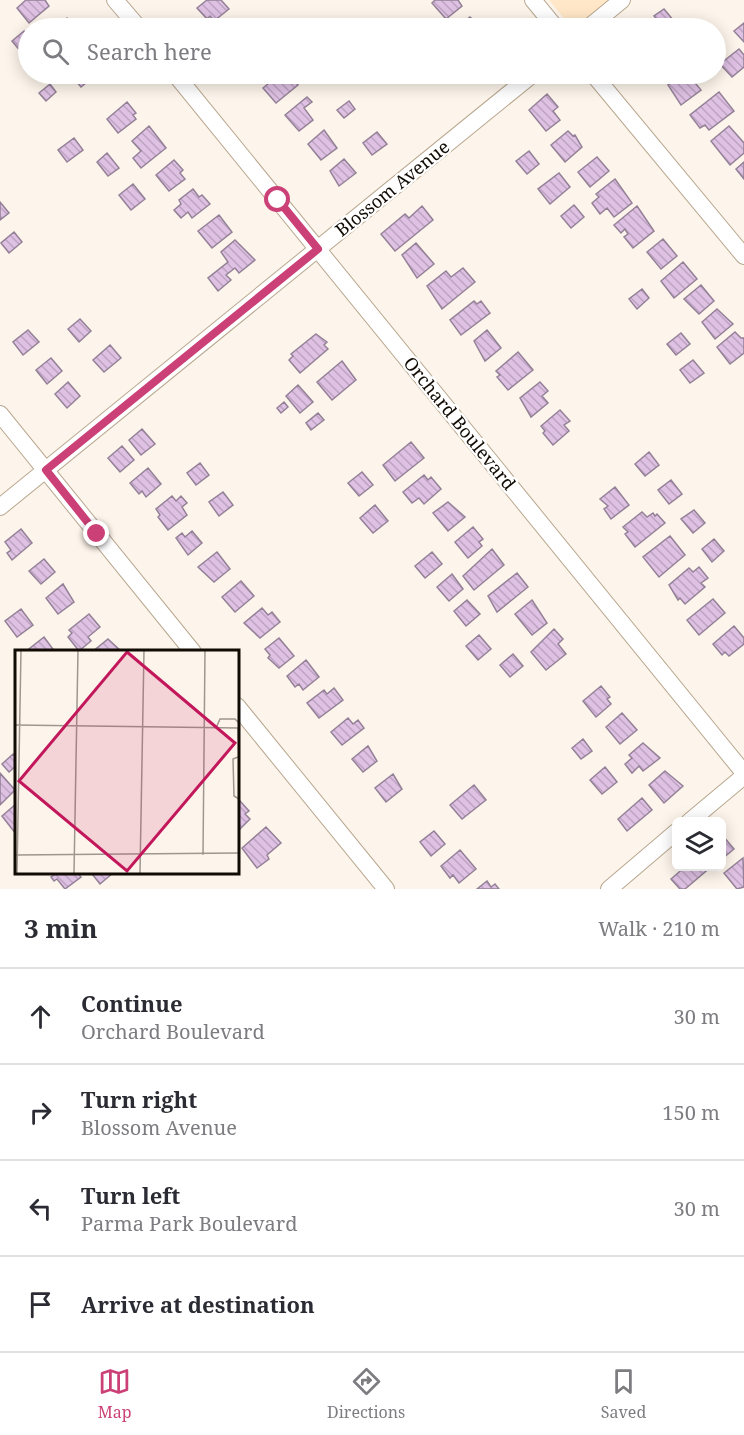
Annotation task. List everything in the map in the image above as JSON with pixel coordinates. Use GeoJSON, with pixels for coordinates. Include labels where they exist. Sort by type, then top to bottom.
{"type":"FeatureCollection","features":[{"type":"Feature","properties":{"kind":"street"},"geometry":{"type":"LineString","coordinates":[[115,0],[130,18]]}},
{"type":"Feature","properties":{"kind":"street"},"geometry":{"type":"LineString","coordinates":[[533,0],[548,18]]}},
{"type":"Feature","properties":{"kind":"street"},"geometry":{"type":"LineString","coordinates":[[600,18],[622,0]]}},
{"type":"Feature","properties":{"kind":"street","name":"Orchard Boulevard"},"geometry":{"type":"LineString","coordinates":[[183,84],[744,775]]}},
{"type":"Feature","properties":{"kind":"street","name":"Blossom Avenue"},"geometry":{"type":"LineString","coordinates":[[0,507],[521,84]]}},
{"type":"Feature","properties":{"kind":"street"},"geometry":{"type":"LineString","coordinates":[[601,84],[744,256]]}},
{"type":"Feature","properties":{"kind":"street"},"geometry":{"type":"LineString","coordinates":[[0,414],[191,650]]}},
{"type":"Feature","properties":{"kind":"street"},"geometry":{"type":"LineString","coordinates":[[238,707],[386,889]]}},
{"type":"Feature","properties":{"kind":"street"},"geometry":{"type":"LineString","coordinates":[[695,817],[744,775]]}},
{"type":"Feature","properties":{"kind":"street"},"geometry":{"type":"LineString","coordinates":[[609,889],[672,835]]}},
{"type":"Feature","properties":{"kind":"shaded area"},"geometry":{"type":"Polygon","coordinates":[[[549,0],[608,0],[586,18],[564,18],[549,0]]]}},
{"type":"Feature","properties":{"kind":"building"},"geometry":{"type":"Polygon","coordinates":[[[26,0],[45,0],[49,6],[35,18],[25,18],[17,8],[26,0]]]}},
{"type":"Feature","properties":{"kind":"building"},"geometry":{"type":"Polygon","coordinates":[[[207,0],[221,0],[229,9],[218,18],[210,16],[206,18],[197,8],[207,0]]]}},
{"type":"Feature","properties":{"kind":"building"},"geometry":{"type":"Polygon","coordinates":[[[435,0],[458,0],[462,6],[445,18],[432,3],[435,0]]]}},
{"type":"Feature","properties":{"kind":"building"},"geometry":{"type":"Polygon","coordinates":[[[664,9],[672,18],[656,18],[654,16],[664,9]]]}},
{"type":"Feature","properties":{"kind":"building"},"geometry":{"type":"Polygon","coordinates":[[[744,23],[744,42],[734,31],[744,23]]]}},
{"type":"Feature","properties":{"kind":"building"},"geometry":{"type":"Polygon","coordinates":[[[18,36],[18,48],[12,41],[18,36]]]}},
{"type":"Feature","properties":{"kind":"building"},"geometry":{"type":"Polygon","coordinates":[[[739,49],[744,55],[744,67],[732,77],[726,70],[726,59],[739,49]]]}},
{"type":"Feature","properties":{"kind":"building"},"geometry":{"type":"Polygon","coordinates":[[[50,84],[56,92],[46,101],[39,93],[50,84]]]}},
{"type":"Feature","properties":{"kind":"building"},"geometry":{"type":"Polygon","coordinates":[[[268,84],[298,85],[276,103],[263,88],[268,84]]]}},
{"type":"Feature","properties":{"kind":"building"},"geometry":{"type":"Polygon","coordinates":[[[696,84],[701,90],[681,105],[668,85],[696,84]]]}},
{"type":"Feature","properties":{"kind":"building"},"geometry":{"type":"Polygon","coordinates":[[[719,92],[734,111],[709,130],[705,125],[700,128],[690,115],[719,92]]]}},
{"type":"Feature","properties":{"kind":"building"},"geometry":{"type":"Polygon","coordinates":[[[547,94],[558,107],[553,111],[560,120],[546,131],[529,110],[547,94]]]}},
{"type":"Feature","properties":{"kind":"building"},"geometry":{"type":"Polygon","coordinates":[[[307,97],[312,102],[304,108],[313,120],[299,131],[285,115],[307,97]]]}},
{"type":"Feature","properties":{"kind":"building"},"geometry":{"type":"Polygon","coordinates":[[[349,101],[355,109],[344,118],[337,110],[349,101]]]}},
{"type":"Feature","properties":{"kind":"building"},"geometry":{"type":"Polygon","coordinates":[[[127,102],[136,113],[133,115],[136,119],[118,133],[107,119],[127,102]]]}},
{"type":"Feature","properties":{"kind":"building"},"geometry":{"type":"Polygon","coordinates":[[[149,126],[166,148],[141,168],[133,158],[141,151],[132,141],[149,126]]]}},
{"type":"Feature","properties":{"kind":"building"},"geometry":{"type":"Polygon","coordinates":[[[729,126],[744,143],[744,153],[730,165],[711,141],[729,126]]]}},
{"type":"Feature","properties":{"kind":"building"},"geometry":{"type":"Polygon","coordinates":[[[324,130],[337,148],[321,160],[308,144],[324,130]]]}},
{"type":"Feature","properties":{"kind":"building"},"geometry":{"type":"Polygon","coordinates":[[[568,131],[573,136],[575,135],[582,147],[565,162],[551,145],[568,131]]]}},
{"type":"Feature","properties":{"kind":"building"},"geometry":{"type":"Polygon","coordinates":[[[377,132],[387,144],[372,155],[363,143],[377,132]]]}},
{"type":"Feature","properties":{"kind":"building"},"geometry":{"type":"Polygon","coordinates":[[[74,138],[83,150],[67,162],[58,150],[74,138]]]}},
{"type":"Feature","properties":{"kind":"building"},"geometry":{"type":"Polygon","coordinates":[[[529,151],[539,164],[527,174],[516,161],[529,151]]]}},
{"type":"Feature","properties":{"kind":"building"},"geometry":{"type":"Polygon","coordinates":[[[107,153],[119,168],[108,176],[97,162],[107,153]]]}},
{"type":"Feature","properties":{"kind":"building"},"geometry":{"type":"Polygon","coordinates":[[[597,157],[609,171],[590,187],[578,172],[597,157]]]}},
{"type":"Feature","properties":{"kind":"building"},"geometry":{"type":"Polygon","coordinates":[[[344,159],[356,173],[339,186],[330,171],[344,159]]]}},
{"type":"Feature","properties":{"kind":"building"},"geometry":{"type":"Polygon","coordinates":[[[174,160],[183,170],[180,173],[185,179],[169,191],[156,175],[174,160]]]}},
{"type":"Feature","properties":{"kind":"building"},"geometry":{"type":"Polygon","coordinates":[[[744,162],[744,179],[736,169],[744,162]]]}},
{"type":"Feature","properties":{"kind":"building"},"geometry":{"type":"Polygon","coordinates":[[[559,173],[570,187],[550,204],[538,189],[559,173]]]}},
{"type":"Feature","properties":{"kind":"building"},"geometry":{"type":"Polygon","coordinates":[[[615,179],[632,203],[614,217],[607,208],[600,214],[592,203],[599,197],[596,194],[615,179]]]}},
{"type":"Feature","properties":{"kind":"building"},"geometry":{"type":"Polygon","coordinates":[[[133,184],[145,199],[131,210],[119,195],[133,184]]]}},
{"type":"Feature","properties":{"kind":"building"},"geometry":{"type":"Polygon","coordinates":[[[193,189],[199,197],[202,195],[210,204],[192,218],[188,212],[181,218],[174,210],[181,204],[179,200],[193,189]]]}},
{"type":"Feature","properties":{"kind":"building"},"geometry":{"type":"Polygon","coordinates":[[[0,202],[9,213],[0,220],[0,202]]]}},
{"type":"Feature","properties":{"kind":"building"},"geometry":{"type":"Polygon","coordinates":[[[574,205],[584,217],[571,228],[561,216],[574,205]]]}},
{"type":"Feature","properties":{"kind":"building"},"geometry":{"type":"Polygon","coordinates":[[[422,206],[433,220],[395,251],[381,234],[405,214],[409,218],[422,206]]]}},
{"type":"Feature","properties":{"kind":"building"},"geometry":{"type":"Polygon","coordinates":[[[637,206],[654,231],[633,248],[624,237],[628,234],[625,229],[621,233],[614,225],[637,206]]]}},
{"type":"Feature","properties":{"kind":"building"},"geometry":{"type":"Polygon","coordinates":[[[219,215],[232,232],[212,248],[198,231],[219,215]]]}},
{"type":"Feature","properties":{"kind":"building"},"geometry":{"type":"Polygon","coordinates":[[[14,232],[22,242],[9,253],[1,243],[14,232]]]}},
{"type":"Feature","properties":{"kind":"building"},"geometry":{"type":"Polygon","coordinates":[[[663,239],[677,256],[661,269],[647,252],[663,239]]]}},
{"type":"Feature","properties":{"kind":"building"},"geometry":{"type":"Polygon","coordinates":[[[235,240],[255,260],[239,273],[235,268],[226,275],[231,280],[218,291],[208,278],[228,262],[221,252],[235,240]]]}},
{"type":"Feature","properties":{"kind":"building"},"geometry":{"type":"Polygon","coordinates":[[[416,243],[434,264],[417,278],[402,255],[416,243]]]}},
{"type":"Feature","properties":{"kind":"building"},"geometry":{"type":"Polygon","coordinates":[[[683,262],[697,279],[674,298],[661,281],[683,262]]]}},
{"type":"Feature","properties":{"kind":"building"},"geometry":{"type":"Polygon","coordinates":[[[463,268],[475,282],[442,309],[427,286],[446,271],[451,277],[463,268]]]}},
{"type":"Feature","properties":{"kind":"building"},"geometry":{"type":"Polygon","coordinates":[[[701,285],[714,301],[699,314],[684,299],[701,285]]]}},
{"type":"Feature","properties":{"kind":"building"},"geometry":{"type":"Polygon","coordinates":[[[642,289],[649,298],[637,309],[629,299],[642,289]]]}},
{"type":"Feature","properties":{"kind":"building"},"geometry":{"type":"Polygon","coordinates":[[[474,301],[477,304],[481,301],[490,313],[461,335],[450,320],[474,301]]]}},
{"type":"Feature","properties":{"kind":"building"},"geometry":{"type":"Polygon","coordinates":[[[717,309],[733,324],[715,339],[702,322],[717,309]]]}},
{"type":"Feature","properties":{"kind":"building"},"geometry":{"type":"Polygon","coordinates":[[[80,319],[91,331],[79,342],[68,329],[80,319]]]}},
{"type":"Feature","properties":{"kind":"building"},"geometry":{"type":"Polygon","coordinates":[[[28,330],[39,342],[23,355],[13,342],[28,330]]]}},
{"type":"Feature","properties":{"kind":"building"},"geometry":{"type":"Polygon","coordinates":[[[487,330],[501,348],[485,361],[474,341],[487,330]]]}},
{"type":"Feature","properties":{"kind":"building"},"geometry":{"type":"Polygon","coordinates":[[[735,332],[744,338],[744,353],[730,364],[717,347],[735,332]]]}},
{"type":"Feature","properties":{"kind":"building"},"geometry":{"type":"Polygon","coordinates":[[[681,333],[690,344],[676,355],[667,344],[681,333]]]}},
{"type":"Feature","properties":{"kind":"building"},"geometry":{"type":"Polygon","coordinates":[[[316,334],[327,342],[324,345],[328,349],[300,373],[289,360],[293,356],[291,354],[316,334]]]}},
{"type":"Feature","properties":{"kind":"building"},"geometry":{"type":"Polygon","coordinates":[[[110,345],[121,358],[104,372],[93,360],[110,345]]]}},
{"type":"Feature","properties":{"kind":"building"},"geometry":{"type":"Polygon","coordinates":[[[518,352],[533,370],[508,390],[497,377],[500,375],[496,371],[518,352]]]}},
{"type":"Feature","properties":{"kind":"building"},"geometry":{"type":"Polygon","coordinates":[[[51,358],[62,371],[47,384],[36,370],[51,358]]]}},
{"type":"Feature","properties":{"kind":"building"},"geometry":{"type":"Polygon","coordinates":[[[693,360],[704,373],[690,383],[680,370],[693,360]]]}},
{"type":"Feature","properties":{"kind":"building"},"geometry":{"type":"Polygon","coordinates":[[[342,361],[356,380],[332,400],[317,382],[342,361]]]}},
{"type":"Feature","properties":{"kind":"building"},"geometry":{"type":"Polygon","coordinates":[[[68,382],[80,396],[67,408],[55,394],[68,382]]]}},
{"type":"Feature","properties":{"kind":"building"},"geometry":{"type":"Polygon","coordinates":[[[540,382],[548,391],[542,396],[548,403],[531,417],[520,398],[540,382]]]}},
{"type":"Feature","properties":{"kind":"building"},"geometry":{"type":"Polygon","coordinates":[[[298,385],[313,402],[300,413],[286,396],[298,385]]]}},
{"type":"Feature","properties":{"kind":"building"},"geometry":{"type":"Polygon","coordinates":[[[284,402],[288,407],[281,413],[277,408],[284,402]]]}},
{"type":"Feature","properties":{"kind":"building"},"geometry":{"type":"Polygon","coordinates":[[[560,410],[570,421],[564,425],[569,431],[553,445],[543,433],[545,431],[541,426],[560,410]]]}},
{"type":"Feature","properties":{"kind":"building"},"geometry":{"type":"Polygon","coordinates":[[[318,413],[324,420],[311,430],[306,423],[318,413]]]}},
{"type":"Feature","properties":{"kind":"building"},"geometry":{"type":"Polygon","coordinates":[[[142,429],[155,444],[141,455],[129,440],[142,429]]]}},
{"type":"Feature","properties":{"kind":"building"},"geometry":{"type":"Polygon","coordinates":[[[411,442],[424,458],[395,481],[383,465],[411,442]]]}},
{"type":"Feature","properties":{"kind":"building"},"geometry":{"type":"Polygon","coordinates":[[[122,446],[134,460],[120,472],[108,458],[122,446]]]}},
{"type":"Feature","properties":{"kind":"building"},"geometry":{"type":"Polygon","coordinates":[[[649,452],[659,465],[645,476],[635,464],[649,452]]]}},
{"type":"Feature","properties":{"kind":"building"},"geometry":{"type":"Polygon","coordinates":[[[200,463],[209,475],[196,485],[187,473],[200,463]]]}},
{"type":"Feature","properties":{"kind":"building"},"geometry":{"type":"Polygon","coordinates":[[[148,468],[161,484],[146,497],[142,491],[139,494],[130,483],[148,468]]]}},
{"type":"Feature","properties":{"kind":"building"},"geometry":{"type":"Polygon","coordinates":[[[362,472],[373,485],[359,496],[348,483],[362,472]]]}},
{"type":"Feature","properties":{"kind":"building"},"geometry":{"type":"Polygon","coordinates":[[[424,475],[428,480],[431,477],[441,489],[424,504],[419,498],[412,503],[403,492],[424,475]]]}},
{"type":"Feature","properties":{"kind":"building"},"geometry":{"type":"Polygon","coordinates":[[[671,480],[682,494],[669,504],[658,490],[671,480]]]}},
{"type":"Feature","properties":{"kind":"building"},"geometry":{"type":"Polygon","coordinates":[[[615,487],[629,505],[611,519],[604,509],[608,506],[600,499],[615,487]]]}},
{"type":"Feature","properties":{"kind":"building"},"geometry":{"type":"Polygon","coordinates":[[[223,492],[233,505],[219,516],[209,502],[223,492]]]}},
{"type":"Feature","properties":{"kind":"building"},"geometry":{"type":"Polygon","coordinates":[[[172,496],[176,501],[181,496],[187,503],[182,507],[187,515],[168,530],[158,517],[160,515],[156,509],[172,496]]]}},
{"type":"Feature","properties":{"kind":"building"},"geometry":{"type":"Polygon","coordinates":[[[448,502],[465,517],[448,531],[433,513],[448,502]]]}},
{"type":"Feature","properties":{"kind":"building"},"geometry":{"type":"Polygon","coordinates":[[[375,505],[388,521],[373,533],[360,518],[375,505]]]}},
{"type":"Feature","properties":{"kind":"building"},"geometry":{"type":"Polygon","coordinates":[[[694,510],[705,523],[693,533],[681,519],[694,510]]]}},
{"type":"Feature","properties":{"kind":"building"},"geometry":{"type":"Polygon","coordinates":[[[642,512],[647,517],[653,513],[655,516],[657,514],[665,523],[635,547],[625,534],[628,532],[623,527],[642,512]]]}},
{"type":"Feature","properties":{"kind":"building"},"geometry":{"type":"Polygon","coordinates":[[[473,527],[483,539],[479,542],[482,546],[468,558],[455,542],[473,527]]]}},
{"type":"Feature","properties":{"kind":"building"},"geometry":{"type":"Polygon","coordinates":[[[21,529],[32,543],[12,560],[7,553],[11,550],[5,542],[21,529]]]}},
{"type":"Feature","properties":{"kind":"building"},"geometry":{"type":"Polygon","coordinates":[[[192,531],[202,543],[188,555],[176,538],[182,533],[185,537],[192,531]]]}},
{"type":"Feature","properties":{"kind":"building"},"geometry":{"type":"Polygon","coordinates":[[[670,536],[685,555],[659,577],[643,557],[670,536]]]}},
{"type":"Feature","properties":{"kind":"building"},"geometry":{"type":"Polygon","coordinates":[[[714,539],[724,551],[712,562],[702,549],[714,539]]]}},
{"type":"Feature","properties":{"kind":"building"},"geometry":{"type":"Polygon","coordinates":[[[492,549],[504,565],[474,590],[463,576],[492,549]]]}},
{"type":"Feature","properties":{"kind":"building"},"geometry":{"type":"Polygon","coordinates":[[[217,552],[230,569],[214,582],[198,567],[217,552]]]}},
{"type":"Feature","properties":{"kind":"building"},"geometry":{"type":"Polygon","coordinates":[[[432,552],[442,564],[425,578],[415,566],[432,552]]]}},
{"type":"Feature","properties":{"kind":"building"},"geometry":{"type":"Polygon","coordinates":[[[44,559],[55,572],[41,584],[29,571],[44,559]]]}},
{"type":"Feature","properties":{"kind":"building"},"geometry":{"type":"Polygon","coordinates":[[[699,567],[708,578],[701,583],[705,587],[685,604],[680,598],[678,600],[669,585],[689,568],[693,572],[699,567]]]}},
{"type":"Feature","properties":{"kind":"building"},"geometry":{"type":"Polygon","coordinates":[[[517,573],[528,587],[497,612],[488,596],[517,573]]]}},
{"type":"Feature","properties":{"kind":"building"},"geometry":{"type":"Polygon","coordinates":[[[452,574],[463,589],[449,601],[437,587],[452,574]]]}},
{"type":"Feature","properties":{"kind":"building"},"geometry":{"type":"Polygon","coordinates":[[[241,581],[254,596],[235,612],[222,597],[241,581]]]}},
{"type":"Feature","properties":{"kind":"building"},"geometry":{"type":"Polygon","coordinates":[[[63,584],[74,602],[58,614],[46,598],[63,584]]]}},
{"type":"Feature","properties":{"kind":"building"},"geometry":{"type":"Polygon","coordinates":[[[713,599],[725,613],[699,635],[687,620],[713,599]]]}},
{"type":"Feature","properties":{"kind":"building"},"geometry":{"type":"Polygon","coordinates":[[[467,600],[480,614],[466,626],[454,611],[467,600]]]}},
{"type":"Feature","properties":{"kind":"building"},"geometry":{"type":"Polygon","coordinates":[[[532,600],[547,623],[532,635],[515,614],[532,600]]]}},
{"type":"Feature","properties":{"kind":"building"},"geometry":{"type":"Polygon","coordinates":[[[262,608],[268,615],[272,612],[280,622],[260,638],[244,623],[262,608]]]}},
{"type":"Feature","properties":{"kind":"building"},"geometry":{"type":"Polygon","coordinates":[[[21,609],[33,625],[17,637],[5,621],[21,609]]]}},
{"type":"Feature","properties":{"kind":"building"},"geometry":{"type":"Polygon","coordinates":[[[89,614],[100,627],[88,637],[91,641],[80,650],[68,637],[72,633],[69,630],[89,614]]]}},
{"type":"Feature","properties":{"kind":"building"},"geometry":{"type":"Polygon","coordinates":[[[734,626],[744,638],[744,644],[729,656],[725,652],[722,655],[713,644],[734,626]]]}},
{"type":"Feature","properties":{"kind":"building"},"geometry":{"type":"Polygon","coordinates":[[[554,629],[563,639],[558,644],[566,654],[546,670],[531,652],[554,629]]]}},
{"type":"Feature","properties":{"kind":"building"},"geometry":{"type":"Polygon","coordinates":[[[479,635],[491,649],[478,660],[466,646],[479,635]]]}},
{"type":"Feature","properties":{"kind":"building"},"geometry":{"type":"Polygon","coordinates":[[[44,637],[54,650],[30,650],[44,637]]]}},
{"type":"Feature","properties":{"kind":"building"},"geometry":{"type":"Polygon","coordinates":[[[279,638],[294,656],[279,668],[268,658],[270,655],[265,649],[279,638]]]}},
{"type":"Feature","properties":{"kind":"building"},"geometry":{"type":"Polygon","coordinates":[[[108,639],[120,650],[94,650],[108,639]]]}},
{"type":"Feature","properties":{"kind":"building"},"geometry":{"type":"Polygon","coordinates":[[[513,654],[523,666],[510,677],[500,665],[513,654]]]}},
{"type":"Feature","properties":{"kind":"building"},"geometry":{"type":"Polygon","coordinates":[[[306,660],[319,677],[303,690],[299,684],[295,687],[287,676],[306,660]]]}},
{"type":"Feature","properties":{"kind":"building"},"geometry":{"type":"Polygon","coordinates":[[[601,686],[610,697],[607,699],[611,704],[596,717],[583,701],[601,686]]]}},
{"type":"Feature","properties":{"kind":"building"},"geometry":{"type":"Polygon","coordinates":[[[334,688],[343,700],[319,718],[307,703],[324,690],[327,694],[334,688]]]}},
{"type":"Feature","properties":{"kind":"building"},"geometry":{"type":"Polygon","coordinates":[[[622,713],[637,730],[620,744],[606,727],[622,713]]]}},
{"type":"Feature","properties":{"kind":"building"},"geometry":{"type":"Polygon","coordinates":[[[348,718],[353,724],[358,720],[364,728],[342,745],[331,732],[348,718]]]}},
{"type":"Feature","properties":{"kind":"building"},"geometry":{"type":"Polygon","coordinates":[[[583,739],[592,751],[581,759],[572,748],[583,739]]]}},
{"type":"Feature","properties":{"kind":"building"},"geometry":{"type":"Polygon","coordinates":[[[643,743],[660,758],[643,771],[639,766],[632,773],[625,764],[632,758],[629,755],[643,743]]]}},
{"type":"Feature","properties":{"kind":"building"},"geometry":{"type":"Polygon","coordinates":[[[368,746],[377,761],[363,772],[352,759],[368,746]]]}},
{"type":"Feature","properties":{"kind":"building"},"geometry":{"type":"Polygon","coordinates":[[[13,754],[15,757],[15,767],[9,772],[2,764],[13,754]]]}},
{"type":"Feature","properties":{"kind":"building"},"geometry":{"type":"Polygon","coordinates":[[[605,767],[617,782],[602,794],[590,780],[605,767]]]}},
{"type":"Feature","properties":{"kind":"building"},"geometry":{"type":"Polygon","coordinates":[[[665,771],[683,786],[664,803],[649,785],[665,771]]]}},
{"type":"Feature","properties":{"kind":"building"},"geometry":{"type":"Polygon","coordinates":[[[0,773],[15,790],[0,805],[0,773]]]}},
{"type":"Feature","properties":{"kind":"building"},"geometry":{"type":"Polygon","coordinates":[[[393,774],[402,789],[386,802],[375,788],[393,774]]]}},
{"type":"Feature","properties":{"kind":"building"},"geometry":{"type":"Polygon","coordinates":[[[474,785],[486,800],[462,819],[450,805],[474,785]]]}},
{"type":"Feature","properties":{"kind":"building"},"geometry":{"type":"Polygon","coordinates":[[[642,798],[652,810],[627,831],[618,819],[642,798]]]}},
{"type":"Feature","properties":{"kind":"building"},"geometry":{"type":"Polygon","coordinates":[[[240,801],[249,811],[245,814],[250,819],[238,831],[238,802],[240,801]]]}},
{"type":"Feature","properties":{"kind":"building"},"geometry":{"type":"Polygon","coordinates":[[[15,805],[15,833],[2,816],[15,805]]]}},
{"type":"Feature","properties":{"kind":"building"},"geometry":{"type":"Polygon","coordinates":[[[266,827],[281,843],[267,855],[269,859],[257,868],[242,848],[266,827]]]}},
{"type":"Feature","properties":{"kind":"building"},"geometry":{"type":"Polygon","coordinates":[[[434,831],[445,844],[431,856],[420,842],[434,831]]]}},
{"type":"Feature","properties":{"kind":"building"},"geometry":{"type":"Polygon","coordinates":[[[726,840],[734,849],[726,856],[726,840]]]}},
{"type":"Feature","properties":{"kind":"building"},"geometry":{"type":"Polygon","coordinates":[[[460,850],[476,869],[459,883],[453,875],[450,878],[441,866],[460,850]]]}},
{"type":"Feature","properties":{"kind":"building"},"geometry":{"type":"Polygon","coordinates":[[[743,858],[744,887],[737,889],[724,873],[743,858]]]}},
{"type":"Feature","properties":{"kind":"building"},"geometry":{"type":"Polygon","coordinates":[[[680,871],[706,871],[685,889],[680,889],[671,879],[680,871]]]}},
{"type":"Feature","properties":{"kind":"building"},"geometry":{"type":"Polygon","coordinates":[[[79,874],[81,877],[65,889],[57,879],[54,881],[51,877],[79,874]]]}},
{"type":"Feature","properties":{"kind":"building"},"geometry":{"type":"Polygon","coordinates":[[[92,874],[112,874],[100,884],[92,874]]]}},
{"type":"Feature","properties":{"kind":"building"},"geometry":{"type":"Polygon","coordinates":[[[487,881],[491,887],[495,884],[499,889],[477,889],[487,881]]]}},
{"type":"Feature","properties":{"kind":"route"},"geometry":{"type":"LineString","coordinates":[[97,534],[46,470],[318,249],[278,200]]}}]}
